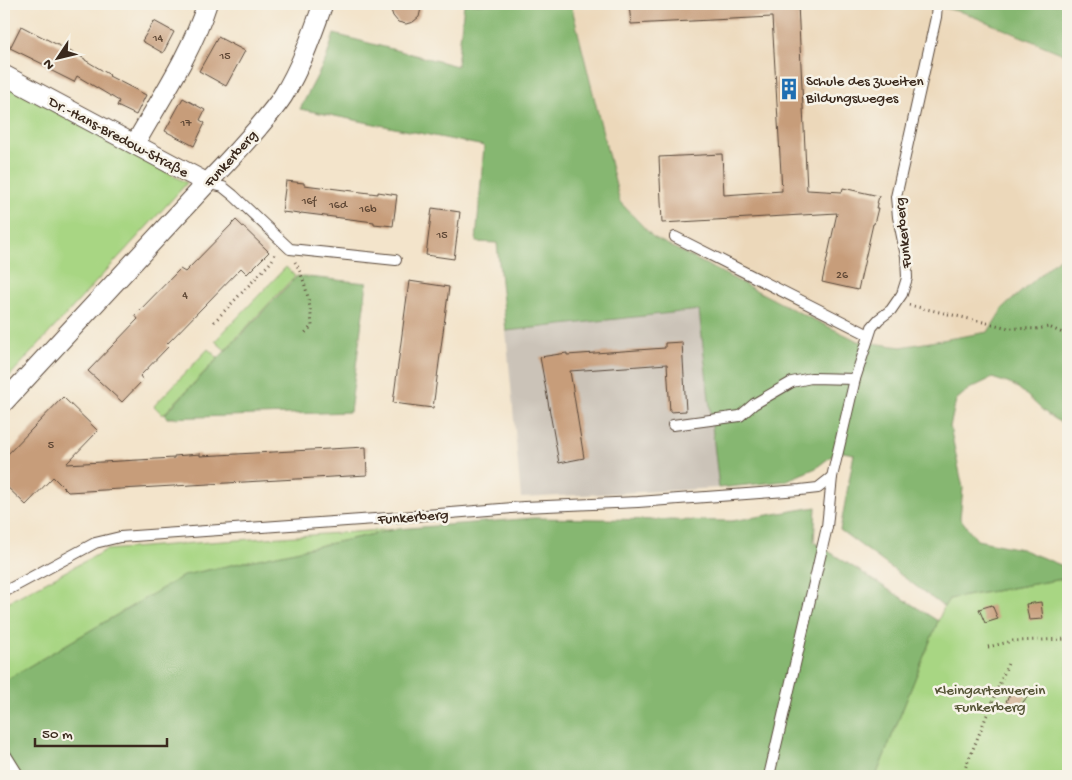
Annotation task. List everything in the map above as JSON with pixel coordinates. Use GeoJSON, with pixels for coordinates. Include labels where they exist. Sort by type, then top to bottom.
{"type":"FeatureCollection","features":[{"type":"Feature","properties":{"kind":"street"},"geometry":{"type":"LineString","coordinates":[[135,144],[178,69],[200,25],[207,4]]}},
{"type":"Feature","properties":{"kind":"street","name":"Funkerberg"},"geometry":{"type":"LineString","coordinates":[[4,402],[207,183],[228,163],[268,116],[283,96],[296,71],[323,4]]}},
{"type":"Feature","properties":{"kind":"street","name":"Dr.-Hans-Bredow-Straße"},"geometry":{"type":"LineString","coordinates":[[4,75],[207,183]]}},
{"type":"Feature","properties":{"kind":"lane","name":"Funkerberg"},"geometry":{"type":"LineString","coordinates":[[769,776],[827,527],[832,478],[856,379],[872,328],[879,319],[891,310],[902,294],[907,278],[906,256],[896,197],[937,4]]}},
{"type":"Feature","properties":{"kind":"lane"},"geometry":{"type":"LineString","coordinates":[[207,183],[223,187],[290,249],[396,260]]}},
{"type":"Feature","properties":{"kind":"lane"},"geometry":{"type":"LineString","coordinates":[[675,237],[869,335]]}},
{"type":"Feature","properties":{"kind":"lane"},"geometry":{"type":"LineString","coordinates":[[673,425],[740,416],[754,404],[792,382],[811,378],[856,379]]}},
{"type":"Feature","properties":{"kind":"lane","name":"Funkerberg"},"geometry":{"type":"LineString","coordinates":[[4,592],[95,543],[120,536],[524,507],[791,491],[818,488],[832,478]]}},
{"type":"Feature","properties":{"kind":"lane"},"geometry":{"type":"LineString","coordinates":[[4,752],[19,776]]}},
{"type":"Feature","properties":{"kind":"path"},"geometry":{"type":"LineString","coordinates":[[214,322],[271,262],[275,250]]}},
{"type":"Feature","properties":{"kind":"path"},"geometry":{"type":"LineString","coordinates":[[292,257],[300,269],[311,311],[312,326],[303,336]]}},
{"type":"Feature","properties":{"kind":"path"},"geometry":{"type":"LineString","coordinates":[[896,302],[1009,328],[1049,328],[1068,337]]}},
{"type":"Feature","properties":{"kind":"path"},"geometry":{"type":"LineString","coordinates":[[988,647],[1013,641],[1068,639]]}},
{"type":"Feature","properties":{"kind":"path"},"geometry":{"type":"LineString","coordinates":[[962,776],[1009,661]]}},
{"type":"Feature","properties":{"kind":"shaded area"},"geometry":{"type":"Polygon","coordinates":[[[571,4],[928,4],[965,13],[1068,56],[1068,250],[1003,308],[988,332],[901,347],[858,341],[794,310],[653,237],[619,202],[571,4]]]}},
{"type":"Feature","properties":{"kind":"shaded area"},"geometry":{"type":"Polygon","coordinates":[[[699,310],[719,488],[521,498],[506,331],[699,310]]]}},
{"type":"Feature","properties":{"kind":"green space"},"geometry":{"type":"Polygon","coordinates":[[[464,4],[571,4],[620,202],[653,237],[858,341],[901,347],[988,332],[1003,308],[1068,250],[1068,425],[1054,419],[1015,386],[992,378],[969,389],[956,400],[950,427],[963,488],[960,518],[977,540],[1021,549],[1068,568],[1068,578],[949,599],[944,607],[840,530],[854,454],[838,451],[816,468],[785,481],[719,488],[699,310],[506,331],[497,243],[476,242],[484,146],[300,109],[326,59],[334,34],[457,66],[464,4]]]}},
{"type":"Feature","properties":{"kind":"green space"},"geometry":{"type":"Polygon","coordinates":[[[928,4],[1068,4],[1068,56],[965,13],[928,4]]]}},
{"type":"Feature","properties":{"kind":"green space"},"geometry":{"type":"Polygon","coordinates":[[[4,83],[187,183],[4,382],[4,83]]]}},
{"type":"Feature","properties":{"kind":"green space"},"geometry":{"type":"Polygon","coordinates":[[[286,267],[295,276],[225,350],[215,341],[286,267]]]}},
{"type":"Feature","properties":{"kind":"green space"},"geometry":{"type":"Polygon","coordinates":[[[297,276],[367,283],[350,412],[167,418],[165,414],[297,276]]]}},
{"type":"Feature","properties":{"kind":"green space"},"geometry":{"type":"Polygon","coordinates":[[[208,349],[218,358],[163,415],[154,406],[208,349]]]}},
{"type":"Feature","properties":{"kind":"green space"},"geometry":{"type":"Polygon","coordinates":[[[816,507],[814,542],[938,621],[876,776],[4,776],[4,681],[185,575],[397,529],[534,518],[732,521],[816,507]]]}},
{"type":"Feature","properties":{"kind":"green space"},"geometry":{"type":"Polygon","coordinates":[[[397,529],[185,575],[4,681],[4,604],[106,550],[397,529]]]}},
{"type":"Feature","properties":{"kind":"green space","name":"Kleingartenverein Funkerberg"},"geometry":{"type":"Polygon","coordinates":[[[1068,578],[1068,776],[876,776],[938,621],[949,599],[1068,578]]]}},
{"type":"Feature","properties":{"kind":"building"},"geometry":{"type":"Polygon","coordinates":[[[389,4],[422,4],[419,17],[413,22],[406,24],[398,22],[393,16],[389,4]]]}},
{"type":"Feature","properties":{"kind":"building","name":"Schule des zweiten Bildungsweges"},"geometry":{"type":"Polygon","coordinates":[[[629,4],[798,4],[807,190],[842,192],[843,188],[879,196],[876,208],[878,208],[858,290],[822,282],[837,213],[662,223],[659,157],[722,154],[724,195],[782,191],[772,17],[631,24],[629,4]]]}},
{"type":"Feature","properties":{"kind":"building"},"geometry":{"type":"Polygon","coordinates":[[[154,21],[174,32],[163,53],[142,41],[154,21]]]}},
{"type":"Feature","properties":{"kind":"building"},"geometry":{"type":"Polygon","coordinates":[[[21,26],[85,59],[109,76],[146,95],[136,115],[117,106],[119,101],[77,76],[74,82],[48,69],[49,67],[10,48],[21,26]]]}},
{"type":"Feature","properties":{"kind":"building"},"geometry":{"type":"Polygon","coordinates":[[[218,37],[245,51],[226,86],[199,71],[218,37]]]}},
{"type":"Feature","properties":{"kind":"building"},"geometry":{"type":"Polygon","coordinates":[[[183,98],[205,110],[200,120],[205,123],[194,146],[165,131],[183,98]]]}},
{"type":"Feature","properties":{"kind":"building"},"geometry":{"type":"Polygon","coordinates":[[[286,181],[304,183],[304,185],[397,195],[393,226],[374,224],[374,222],[282,212],[286,181]]]}},
{"type":"Feature","properties":{"kind":"building"},"geometry":{"type":"Polygon","coordinates":[[[432,208],[460,212],[454,259],[426,255],[432,208]]]}},
{"type":"Feature","properties":{"kind":"building"},"geometry":{"type":"Polygon","coordinates":[[[236,220],[269,252],[247,274],[241,268],[166,345],[168,347],[140,376],[143,380],[122,402],[88,371],[138,319],[135,315],[180,269],[185,272],[236,220]]]}},
{"type":"Feature","properties":{"kind":"building"},"geometry":{"type":"Polygon","coordinates":[[[409,281],[449,287],[433,408],[393,403],[409,281]]]}},
{"type":"Feature","properties":{"kind":"building"},"geometry":{"type":"Polygon","coordinates":[[[682,342],[686,411],[670,412],[667,364],[570,371],[584,458],[559,463],[540,357],[567,353],[567,355],[665,348],[665,343],[682,342]]]}},
{"type":"Feature","properties":{"kind":"building"},"geometry":{"type":"Polygon","coordinates":[[[63,397],[98,431],[66,464],[174,458],[174,456],[200,454],[200,456],[366,447],[367,475],[68,492],[53,477],[26,505],[4,484],[4,458],[63,397]]]}},
{"type":"Feature","properties":{"kind":"building"},"geometry":{"type":"Polygon","coordinates":[[[1041,602],[1043,619],[1029,620],[1026,604],[1041,602]]]}},
{"type":"Feature","properties":{"kind":"building"},"geometry":{"type":"Polygon","coordinates":[[[992,605],[998,619],[985,623],[979,609],[992,605]]]}},
{"type":"Feature","properties":{"kind":"building"},"geometry":{"type":"Polygon","coordinates":[[[1015,687],[1027,697],[1017,710],[1006,701],[1015,687]]]}},
{"type":"Feature","properties":{"kind":"place","name":"Schule des zweiten Bildungsweges"},"geometry":{"type":"Point","coordinates":[789,89]}}]}
